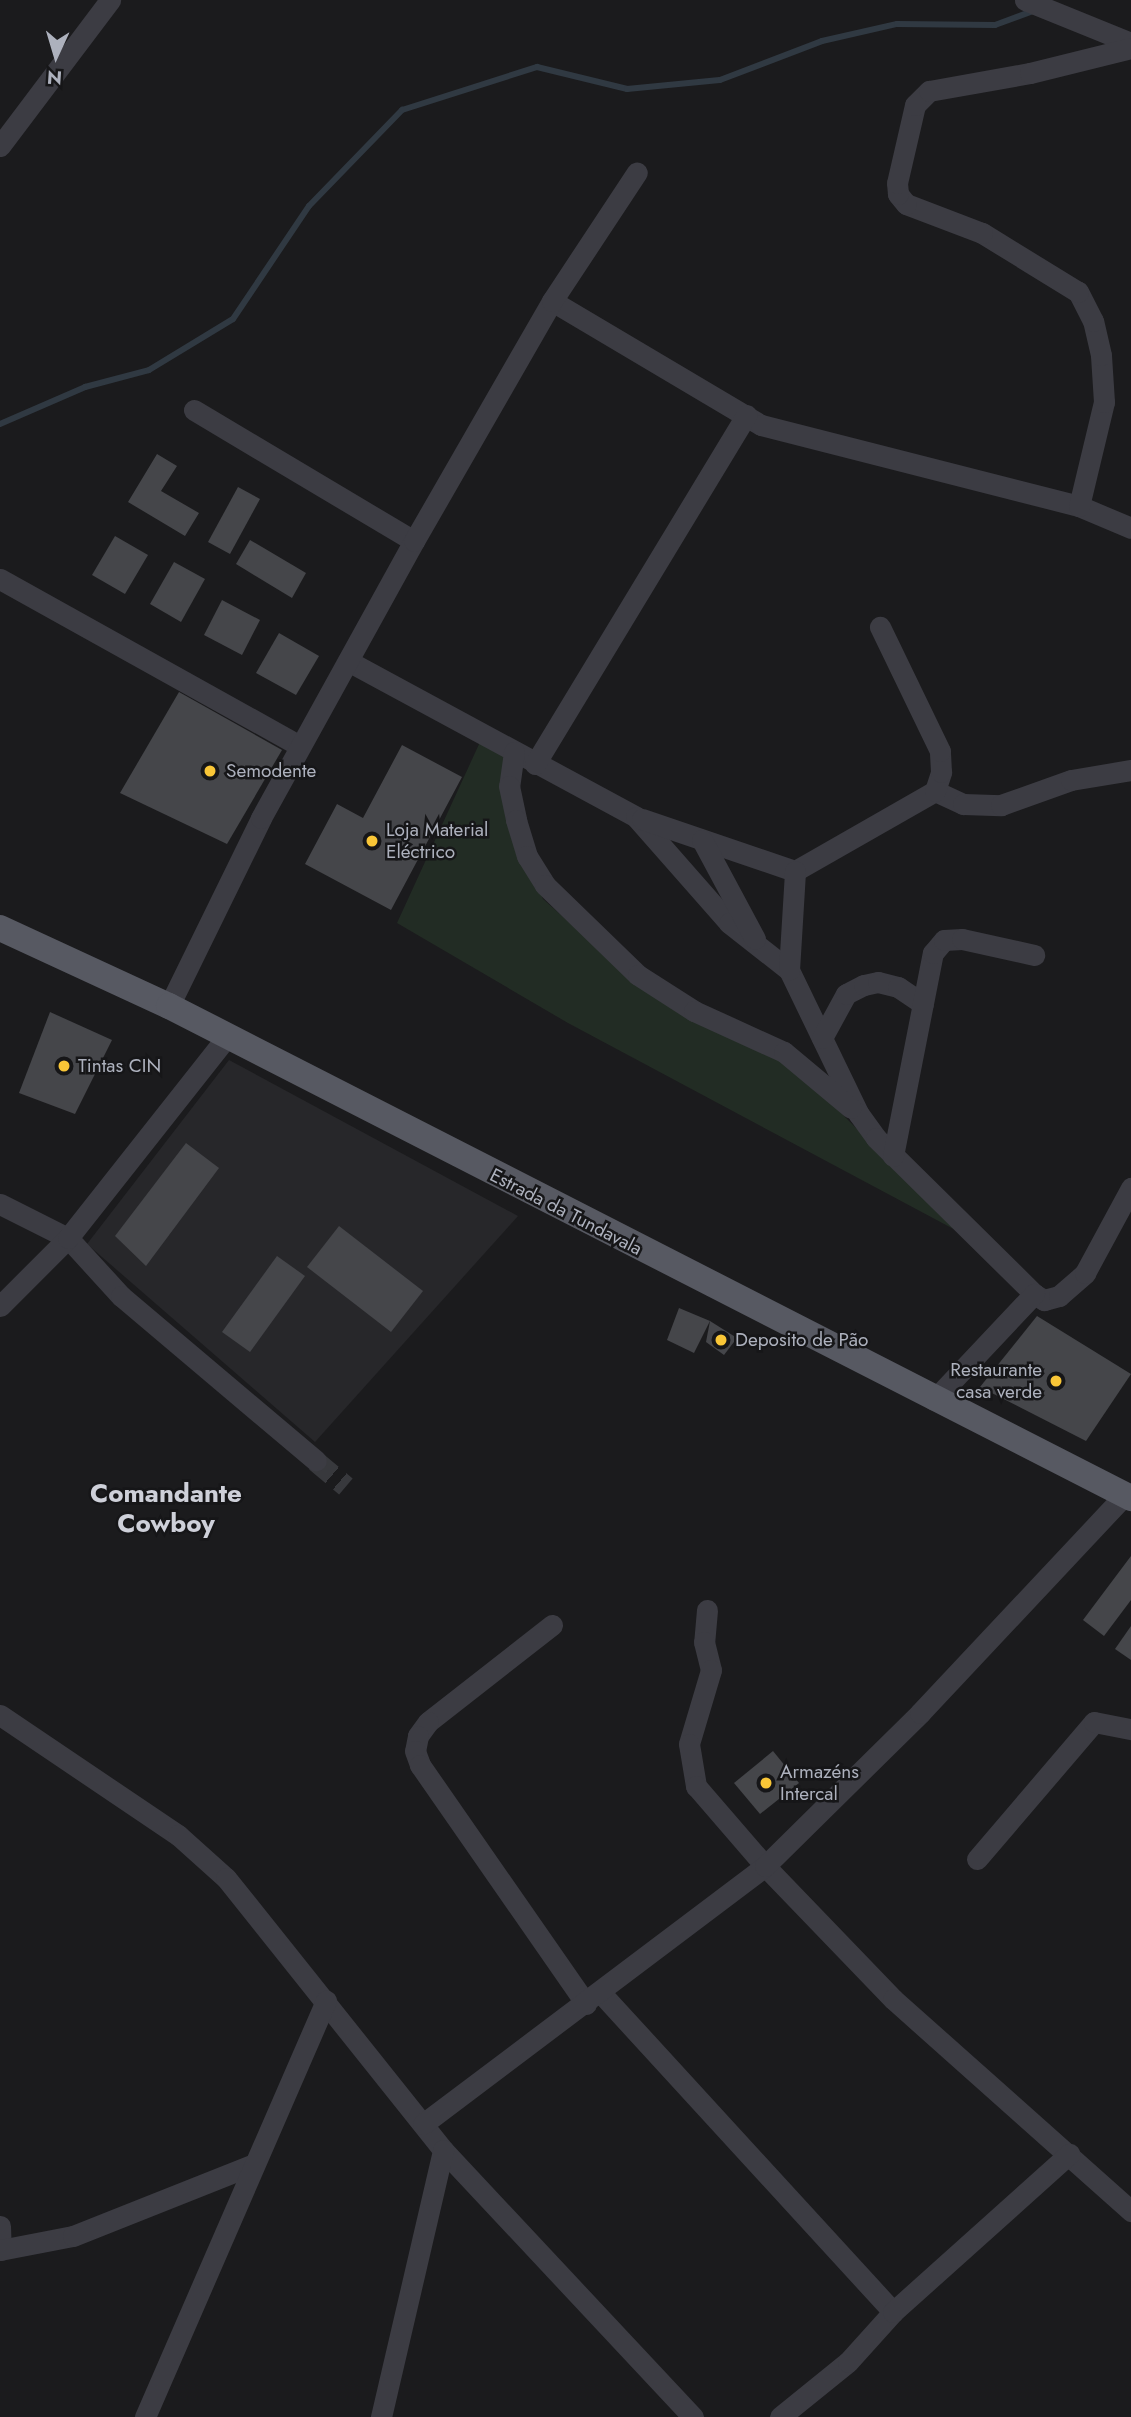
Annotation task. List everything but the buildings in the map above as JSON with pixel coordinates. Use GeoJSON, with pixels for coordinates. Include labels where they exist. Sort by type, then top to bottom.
{"type":"FeatureCollection","features":[{"type":"Feature","properties":{"kind":"main road","name":"Estrada da Tundavala"},"geometry":{"type":"LineString","coordinates":[[0,928],[169,1006],[1128,1497]]}},
{"type":"Feature","properties":{"kind":"street"},"geometry":{"type":"LineString","coordinates":[[0,146],[110,0]]}},
{"type":"Feature","properties":{"kind":"street"},"geometry":{"type":"LineString","coordinates":[[1025,0],[1131,45]]}},
{"type":"Feature","properties":{"kind":"street"},"geometry":{"type":"LineString","coordinates":[[1079,506],[1104,402],[1101,355],[1093,321],[1078,292],[982,233],[906,204],[897,183],[915,105],[929,91],[1030,73],[1131,45]]}},
{"type":"Feature","properties":{"kind":"street"},"geometry":{"type":"LineString","coordinates":[[169,1006],[300,746],[414,541],[552,301],[637,172]]}},
{"type":"Feature","properties":{"kind":"street"},"geometry":{"type":"LineString","coordinates":[[552,301],[761,425],[1079,506],[1131,528]]}},
{"type":"Feature","properties":{"kind":"street"},"geometry":{"type":"LineString","coordinates":[[194,410],[414,541]]}},
{"type":"Feature","properties":{"kind":"street"},"geometry":{"type":"LineString","coordinates":[[535,764],[746,415]]}},
{"type":"Feature","properties":{"kind":"street"},"geometry":{"type":"LineString","coordinates":[[0,579],[300,746]]}},
{"type":"Feature","properties":{"kind":"street"},"geometry":{"type":"LineString","coordinates":[[348,661],[636,817],[795,872],[935,791],[941,772],[940,751],[880,626]]}},
{"type":"Feature","properties":{"kind":"street"},"geometry":{"type":"LineString","coordinates":[[514,752],[509,786],[516,820],[527,856],[545,885],[638,975],[694,1011],[784,1052],[858,1114],[893,1156],[1034,1294],[1044,1300],[1059,1296],[1084,1273],[1131,1188]]}},
{"type":"Feature","properties":{"kind":"street"},"geometry":{"type":"LineString","coordinates":[[935,791],[963,804],[1001,805],[1071,780],[1131,770]]}},
{"type":"Feature","properties":{"kind":"street"},"geometry":{"type":"LineString","coordinates":[[636,817],[729,923],[789,971],[858,1114]]}},
{"type":"Feature","properties":{"kind":"street"},"geometry":{"type":"LineString","coordinates":[[702,840],[759,947]]}},
{"type":"Feature","properties":{"kind":"street"},"geometry":{"type":"LineString","coordinates":[[789,971],[795,872]]}},
{"type":"Feature","properties":{"kind":"street"},"geometry":{"type":"LineString","coordinates":[[893,1156],[933,953],[944,940],[993,943],[1034,955]]}},
{"type":"Feature","properties":{"kind":"street"},"geometry":{"type":"LineString","coordinates":[[822,1038],[846,994],[864,985],[878,982],[898,987],[923,1004]]}},
{"type":"Feature","properties":{"kind":"street"},"geometry":{"type":"LineString","coordinates":[[0,1306],[68,1238],[227,1037]]}},
{"type":"Feature","properties":{"kind":"street"},"geometry":{"type":"LineString","coordinates":[[0,1203],[68,1238],[121,1296],[316,1461]]}},
{"type":"Feature","properties":{"kind":"street"},"geometry":{"type":"LineString","coordinates":[[934,1400],[1034,1294]]}},
{"type":"Feature","properties":{"kind":"street"},"geometry":{"type":"LineString","coordinates":[[423,2124],[765,1866],[920,1713],[1128,1497]]}},
{"type":"Feature","properties":{"kind":"street"},"geometry":{"type":"LineString","coordinates":[[707,1610],[704,1642],[711,1670],[689,1744],[696,1786],[765,1866],[893,1998],[1131,2211]]}},
{"type":"Feature","properties":{"kind":"street"},"geometry":{"type":"LineString","coordinates":[[552,1625],[428,1722],[418,1736],[415,1751],[420,1765],[593,1998],[893,2312]]}},
{"type":"Feature","properties":{"kind":"street"},"geometry":{"type":"LineString","coordinates":[[0,1715],[178,1835],[226,1878],[443,2150],[693,2417]]}},
{"type":"Feature","properties":{"kind":"street"},"geometry":{"type":"LineString","coordinates":[[977,1859],[1094,1722],[1131,1729]]}},
{"type":"Feature","properties":{"kind":"street"},"geometry":{"type":"LineString","coordinates":[[145,2417],[326,2001]]}},
{"type":"Feature","properties":{"kind":"street"},"geometry":{"type":"LineString","coordinates":[[381,2417],[443,2150]]}},
{"type":"Feature","properties":{"kind":"street"},"geometry":{"type":"LineString","coordinates":[[780,2417],[803,2411],[893,2312],[1069,2154]]}},
{"type":"Feature","properties":{"kind":"street"},"geometry":{"type":"LineString","coordinates":[[0,2226],[1,2250],[73,2236],[254,2164]]}},
{"type":"Feature","properties":{"kind":"shaded area"},"geometry":{"type":"Polygon","coordinates":[[[480,742],[505,753],[506,819],[543,899],[589,940],[761,1047],[817,1089],[961,1233],[568,1023],[397,923],[480,742]]]}},
{"type":"Feature","properties":{"kind":"shaded area"},"geometry":{"type":"Polygon","coordinates":[[[229,1060],[518,1216],[315,1442],[87,1244],[229,1060]]]}},
{"type":"Feature","properties":{"kind":"waterway"},"geometry":{"type":"LineString","coordinates":[[0,424],[85,387],[149,370],[233,319],[309,206],[402,110],[537,67],[627,89],[720,80],[822,41],[897,24],[995,25],[1033,11]]}},
{"type":"Feature","properties":{"kind":"tunnel"},"geometry":{"type":"LineString","coordinates":[[316,1461],[346,1486]]}},
{"type":"Feature","properties":{"kind":"place","name":"Semodente"},"geometry":{"type":"Point","coordinates":[210,771]}},
{"type":"Feature","properties":{"kind":"place","name":"Loja Material Eléctrico"},"geometry":{"type":"Point","coordinates":[372,841]}},
{"type":"Feature","properties":{"kind":"place","name":"Tintas CIN"},"geometry":{"type":"Point","coordinates":[64,1066]}},
{"type":"Feature","properties":{"kind":"place","name":"Deposito de Pão"},"geometry":{"type":"Point","coordinates":[721,1340]}},
{"type":"Feature","properties":{"kind":"place","name":"Restaurante casa verde"},"geometry":{"type":"Point","coordinates":[1056,1381]}},
{"type":"Feature","properties":{"kind":"place","name":"Armazéns Intercal"},"geometry":{"type":"Point","coordinates":[766,1783]}},
{"type":"Feature","properties":{"kind":"district","name":"Comandante Cowboy"},"geometry":{"type":"Point","coordinates":[166,1509]}}]}
